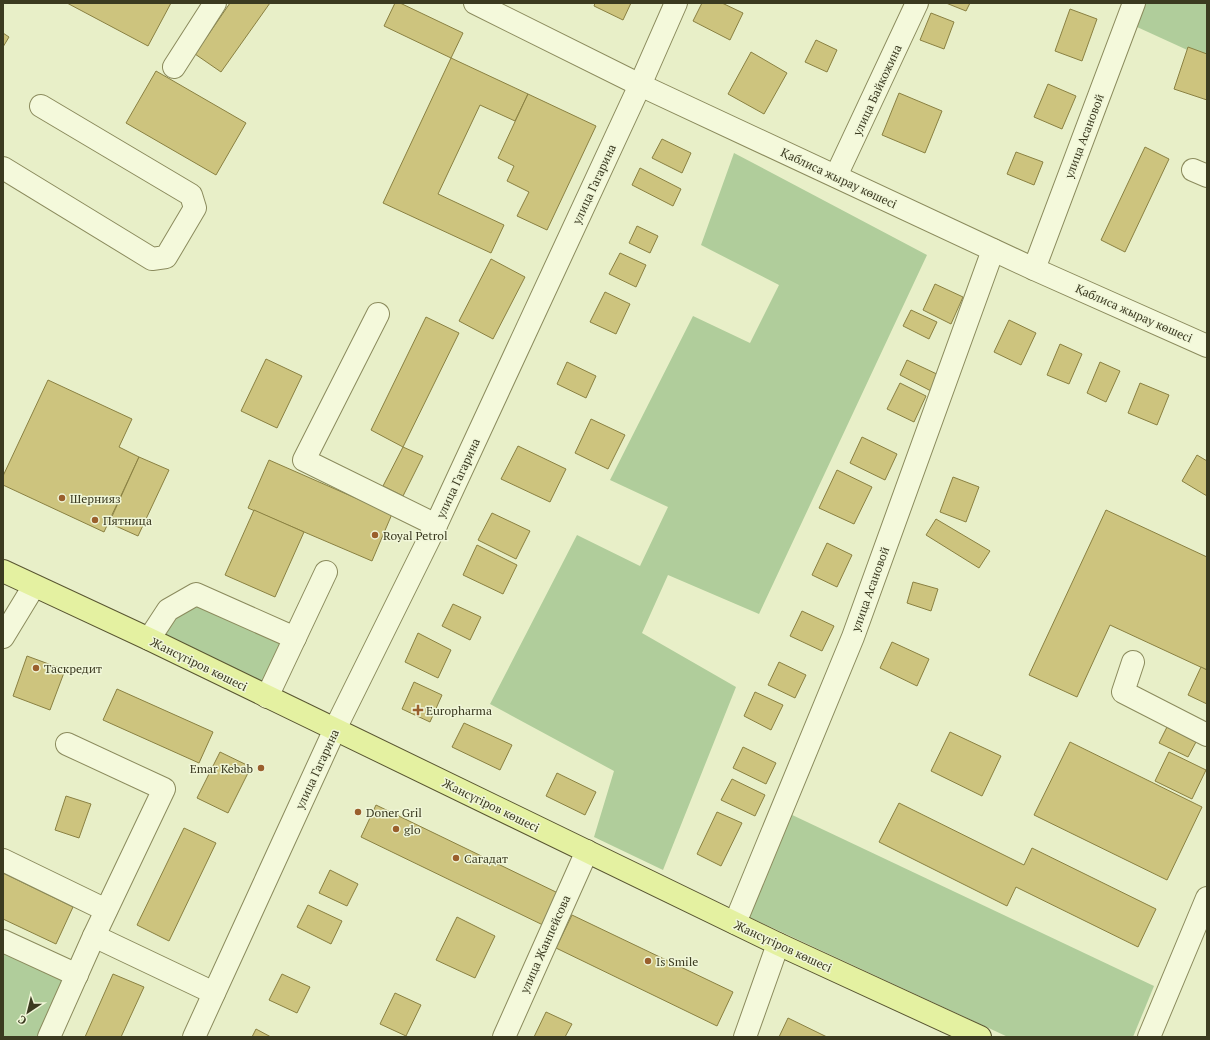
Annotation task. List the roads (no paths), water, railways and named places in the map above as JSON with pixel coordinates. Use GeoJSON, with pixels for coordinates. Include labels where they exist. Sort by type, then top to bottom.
{"type":"FeatureCollection","features":[{"type":"Feature","properties":{"kind":"main road","name":"Жансүгіров көшесі"},"geometry":{"type":"LineString","coordinates":[[3,571],[149,639],[778,944],[980,1037]]}},
{"type":"Feature","properties":{"kind":"street"},"geometry":{"type":"LineString","coordinates":[[174,67],[215,3]]}},
{"type":"Feature","properties":{"kind":"street","name":"Қаблиса жырау көшесі"},"geometry":{"type":"LineString","coordinates":[[475,3],[640,85],[1034,269],[1207,346]]}},
{"type":"Feature","properties":{"kind":"street","name":"улица Гагарина"},"geometry":{"type":"LineString","coordinates":[[194,1037],[335,730],[436,525],[640,85],[676,3]]}},
{"type":"Feature","properties":{"kind":"street","name":"улица Байкожина"},"geometry":{"type":"LineString","coordinates":[[836,176],[918,3]]}},
{"type":"Feature","properties":{"kind":"street","name":"улица Асановой"},"geometry":{"type":"LineString","coordinates":[[1034,269],[1134,3]]}},
{"type":"Feature","properties":{"kind":"street"},"geometry":{"type":"LineString","coordinates":[[3,168],[152,259],[166,257],[195,208],[191,195],[41,106]]}},
{"type":"Feature","properties":{"kind":"street","name":"улица Асановой"},"geometry":{"type":"LineString","coordinates":[[735,923],[853,637],[993,250]]}},
{"type":"Feature","properties":{"kind":"street"},"geometry":{"type":"LineString","coordinates":[[378,314],[304,460],[436,525]]}},
{"type":"Feature","properties":{"kind":"street"},"geometry":{"type":"LineString","coordinates":[[267,697],[326,572]]}},
{"type":"Feature","properties":{"kind":"street"},"geometry":{"type":"LineString","coordinates":[[3,637],[34,586]]}},
{"type":"Feature","properties":{"kind":"street"},"geometry":{"type":"LineString","coordinates":[[149,639],[168,610],[196,594],[295,638]]}},
{"type":"Feature","properties":{"kind":"street"},"geometry":{"type":"LineString","coordinates":[[1133,662],[1123,692],[1207,735]]}},
{"type":"Feature","properties":{"kind":"street"},"geometry":{"type":"LineString","coordinates":[[49,1037],[106,910],[164,789],[67,744]]}},
{"type":"Feature","properties":{"kind":"street","name":"улица Жанпейсова"},"geometry":{"type":"LineString","coordinates":[[504,1037],[586,851]]}},
{"type":"Feature","properties":{"kind":"street"},"geometry":{"type":"LineString","coordinates":[[3,860],[106,910]]}},
{"type":"Feature","properties":{"kind":"street"},"geometry":{"type":"LineString","coordinates":[[1149,1037],[1207,898]]}},
{"type":"Feature","properties":{"kind":"street"},"geometry":{"type":"LineString","coordinates":[[94,936],[214,993]]}},
{"type":"Feature","properties":{"kind":"street"},"geometry":{"type":"LineString","coordinates":[[3,941],[77,975]]}},
{"type":"Feature","properties":{"kind":"street"},"geometry":{"type":"LineString","coordinates":[[745,1037],[778,944]]}},
{"type":"Feature","properties":{"kind":"place","name":"Шернияз"},"geometry":{"type":"Point","coordinates":[62,498]}},
{"type":"Feature","properties":{"kind":"place","name":"Пятница"},"geometry":{"type":"Point","coordinates":[95,520]}},
{"type":"Feature","properties":{"kind":"place","name":"Royal Petrol"},"geometry":{"type":"Point","coordinates":[375,535]}},
{"type":"Feature","properties":{"kind":"place","name":"Таскредит"},"geometry":{"type":"Point","coordinates":[36,668]}},
{"type":"Feature","properties":{"kind":"place","name":"Europharma"},"geometry":{"type":"Point","coordinates":[418,710]}},
{"type":"Feature","properties":{"kind":"place","name":"Emar Kebab"},"geometry":{"type":"Point","coordinates":[261,768]}},
{"type":"Feature","properties":{"kind":"place","name":"Doner Gril"},"geometry":{"type":"Point","coordinates":[358,812]}},
{"type":"Feature","properties":{"kind":"place","name":"glo"},"geometry":{"type":"Point","coordinates":[396,829]}},
{"type":"Feature","properties":{"kind":"place","name":"Сагадат"},"geometry":{"type":"Point","coordinates":[456,858]}},
{"type":"Feature","properties":{"kind":"place","name":"Is Smile"},"geometry":{"type":"Point","coordinates":[648,961]}}]}
